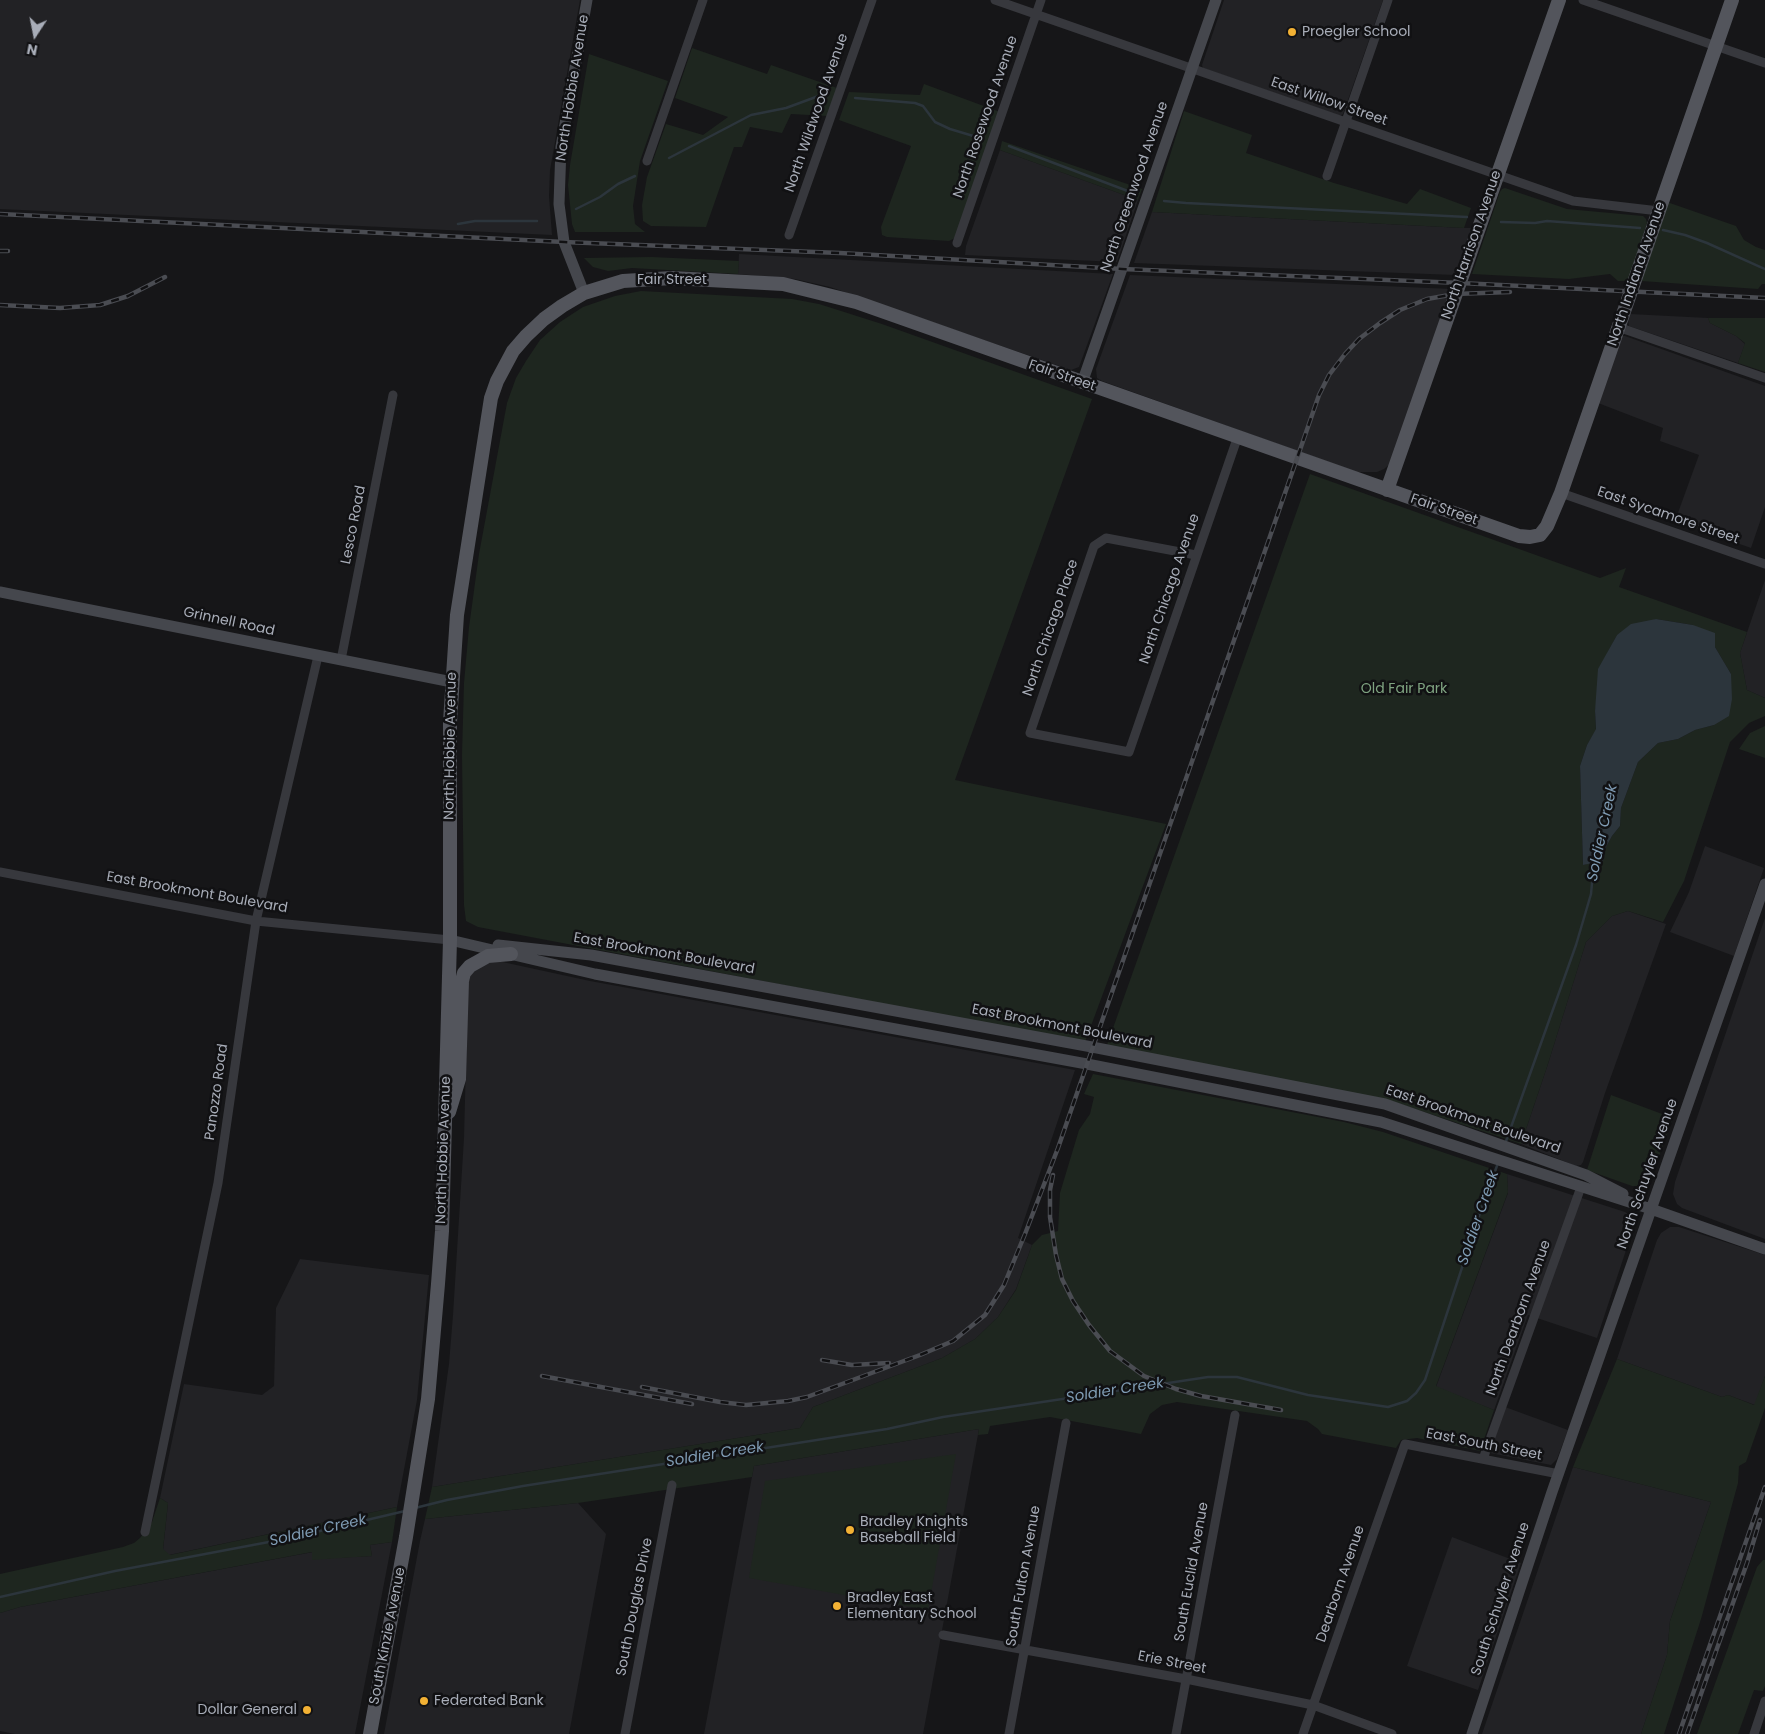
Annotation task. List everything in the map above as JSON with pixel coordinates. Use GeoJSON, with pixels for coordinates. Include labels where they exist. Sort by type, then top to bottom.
{"type":"FeatureCollection","features":[{"type":"Feature","properties":{"kind":"main road","name":"North Hobbie Avenue"},"geometry":{"type":"LineString","coordinates":[[406,1537],[428,1399],[442,1231],[450,940],[450,722],[462,579],[487,417],[496,381],[513,351],[526,336],[562,306],[584,293],[564,242],[559,204],[562,147],[587,0]]}},
{"type":"Feature","properties":{"kind":"main road","name":"North Greenwood Avenue"},"geometry":{"type":"LineString","coordinates":[[1082,383],[1216,0]]}},
{"type":"Feature","properties":{"kind":"main road","name":"North Harrison Avenue"},"geometry":{"type":"LineString","coordinates":[[1387,490],[1559,0]]}},
{"type":"Feature","properties":{"kind":"main road","name":"North Indiana Avenue"},"geometry":{"type":"LineString","coordinates":[[1530,537],[1540,534],[1548,526],[1561,493],[1732,0]]}},
{"type":"Feature","properties":{"kind":"main road","name":"Fair Street"},"geometry":{"type":"LineString","coordinates":[[584,293],[623,281],[672,278],[783,284],[856,302],[1387,490],[1519,536],[1530,537]]}},
{"type":"Feature","properties":{"kind":"main road","name":"Grinnell Road"},"geometry":{"type":"LineString","coordinates":[[0,592],[452,682]]}},
{"type":"Feature","properties":{"kind":"main road","name":"North Schuyler Avenue"},"geometry":{"type":"LineString","coordinates":[[1559,1474],[1765,884]]}},
{"type":"Feature","properties":{"kind":"main road","name":"East Brookmont Boulevard"},"geometry":{"type":"LineString","coordinates":[[450,940],[595,974],[1087,1064],[1381,1122],[1651,1209],[1765,1250]]}},
{"type":"Feature","properties":{"kind":"main road","name":"East Brookmont Boulevard"},"geometry":{"type":"LineString","coordinates":[[450,940],[591,955],[1111,1051],[1385,1104],[1586,1175],[1651,1209]]}},
{"type":"Feature","properties":{"kind":"main road"},"geometry":{"type":"LineString","coordinates":[[445,1122],[459,1079],[462,981],[464,973],[470,966],[488,956],[511,954]]}},
{"type":"Feature","properties":{"kind":"main road","name":"South Schuyler Avenue"},"geometry":{"type":"LineString","coordinates":[[1472,1734],[1559,1474]]}},
{"type":"Feature","properties":{"kind":"main road","name":"South Kinzie Avenue"},"geometry":{"type":"LineString","coordinates":[[370,1734],[406,1537]]}},
{"type":"Feature","properties":{"kind":"street"},"geometry":{"type":"LineString","coordinates":[[647,161],[703,0]]}},
{"type":"Feature","properties":{"kind":"street","name":"North Wildwood Avenue"},"geometry":{"type":"LineString","coordinates":[[789,235],[872,0]]}},
{"type":"Feature","properties":{"kind":"street","name":"East Willow Street"},"geometry":{"type":"LineString","coordinates":[[995,0],[1572,201],[1659,211]]}},
{"type":"Feature","properties":{"kind":"street","name":"North Rosewood Avenue"},"geometry":{"type":"LineString","coordinates":[[957,244],[1041,0]]}},
{"type":"Feature","properties":{"kind":"street"},"geometry":{"type":"LineString","coordinates":[[1327,176],[1388,0]]}},
{"type":"Feature","properties":{"kind":"street"},"geometry":{"type":"LineString","coordinates":[[1584,0],[1765,63]]}},
{"type":"Feature","properties":{"kind":"street"},"geometry":{"type":"LineString","coordinates":[[1618,327],[1765,378]]}},
{"type":"Feature","properties":{"kind":"street","name":"Lesco Road"},"geometry":{"type":"LineString","coordinates":[[342,660],[393,395]]}},
{"type":"Feature","properties":{"kind":"street","name":"North Chicago Avenue"},"geometry":{"type":"LineString","coordinates":[[1129,752],[1238,436]]}},
{"type":"Feature","properties":{"kind":"street","name":"East Sycamore Street"},"geometry":{"type":"LineString","coordinates":[[1561,493],[1765,564]]}},
{"type":"Feature","properties":{"kind":"street","name":"North Chicago Place"},"geometry":{"type":"LineString","coordinates":[[1129,752],[1030,733],[1094,546],[1106,538],[1196,555]]}},
{"type":"Feature","properties":{"kind":"street","name":"Panozzo Road"},"geometry":{"type":"LineString","coordinates":[[145,1532],[218,1183],[256,921],[318,656]]}},
{"type":"Feature","properties":{"kind":"street","name":"East Brookmont Boulevard"},"geometry":{"type":"LineString","coordinates":[[0,872],[256,921],[450,940]]}},
{"type":"Feature","properties":{"kind":"street","name":"North Dearborn Avenue"},"geometry":{"type":"LineString","coordinates":[[1483,1459],[1581,1187]]}},
{"type":"Feature","properties":{"kind":"street","name":"South Euclid Avenue"},"geometry":{"type":"LineString","coordinates":[[1176,1734],[1235,1415]]}},
{"type":"Feature","properties":{"kind":"street","name":"South Fulton Avenue"},"geometry":{"type":"LineString","coordinates":[[1009,1734],[1066,1423]]}},
{"type":"Feature","properties":{"kind":"street","name":"East South Street"},"geometry":{"type":"LineString","coordinates":[[1404,1444],[1559,1474]]}},
{"type":"Feature","properties":{"kind":"street","name":"Dearborn Avenue"},"geometry":{"type":"LineString","coordinates":[[1303,1734],[1404,1444]]}},
{"type":"Feature","properties":{"kind":"street","name":"South Douglas Drive"},"geometry":{"type":"LineString","coordinates":[[624,1734],[672,1485]]}},
{"type":"Feature","properties":{"kind":"street","name":"Erie Street"},"geometry":{"type":"LineString","coordinates":[[943,1635],[1313,1705],[1392,1734]]}},
{"type":"Feature","properties":{"kind":"street"},"geometry":{"type":"LineString","coordinates":[[1754,1734],[1765,1701]]}},
{"type":"Feature","properties":{"kind":"shaded area"},"geometry":{"type":"Polygon","coordinates":[[[0,0],[580,0],[550,170],[549,196],[552,235],[0,209],[0,0]]]}},
{"type":"Feature","properties":{"kind":"shaded area","name":"Proegler School"},"geometry":{"type":"Polygon","coordinates":[[[1224,0],[1383,0],[1343,114],[1340,116],[1203,68],[1202,65],[1224,0]]]}},
{"type":"Feature","properties":{"kind":"shaded area"},"geometry":{"type":"Polygon","coordinates":[[[1000,150],[1138,200],[1117,262],[965,255],[966,246],[1000,150]]]}},
{"type":"Feature","properties":{"kind":"shaded area"},"geometry":{"type":"Polygon","coordinates":[[[1152,212],[1473,228],[1456,275],[1134,263],[1152,212]]]}},
{"type":"Feature","properties":{"kind":"shaded area"},"geometry":{"type":"Polygon","coordinates":[[[739,254],[1113,274],[1079,367],[1071,370],[830,287],[795,279],[738,274],[739,254]]]}},
{"type":"Feature","properties":{"kind":"shaded area"},"geometry":{"type":"Polygon","coordinates":[[[1130,275],[1452,289],[1391,463],[1377,472],[1356,472],[1097,378],[1096,369],[1130,275]]]}},
{"type":"Feature","properties":{"kind":"shaded area"},"geometry":{"type":"Polygon","coordinates":[[[1630,314],[1708,318],[1710,323],[1736,336],[1745,344],[1738,363],[1629,326],[1630,314]]]}},
{"type":"Feature","properties":{"kind":"shaded area"},"geometry":{"type":"Polygon","coordinates":[[[1622,336],[1765,386],[1765,507],[1751,548],[1675,521],[1699,455],[1660,441],[1663,428],[1598,403],[1622,336]]]}},
{"type":"Feature","properties":{"kind":"shaded area"},"geometry":{"type":"Polygon","coordinates":[[[1765,580],[1765,698],[1747,690],[1740,653],[1765,580]]]}},
{"type":"Feature","properties":{"kind":"shaded area"},"geometry":{"type":"Polygon","coordinates":[[[1705,846],[1764,868],[1734,956],[1670,932],[1689,892],[1705,846]]]}},
{"type":"Feature","properties":{"kind":"shaded area"},"geometry":{"type":"Polygon","coordinates":[[[1628,911],[1666,924],[1605,1093],[1583,1162],[1581,1165],[1576,1166],[1521,1144],[1586,942],[1612,916],[1628,911]]]}},
{"type":"Feature","properties":{"kind":"shaded area"},"geometry":{"type":"Polygon","coordinates":[[[1765,918],[1765,1239],[1682,1208],[1677,1204],[1673,1194],[1675,1182],[1765,918]]]}},
{"type":"Feature","properties":{"kind":"shaded area"},"geometry":{"type":"Polygon","coordinates":[[[498,961],[590,981],[1075,1070],[1018,1238],[1032,1245],[1016,1289],[998,1317],[975,1339],[942,1358],[813,1407],[800,1428],[432,1487],[449,1364],[453,1315],[464,1138],[468,984],[471,975],[476,969],[498,961]]]}},
{"type":"Feature","properties":{"kind":"shaded area"},"geometry":{"type":"Polygon","coordinates":[[[1507,1174],[1625,1212],[1632,1217],[1634,1226],[1597,1338],[1528,1315],[1494,1410],[1436,1387],[1508,1193],[1507,1174]]]}},
{"type":"Feature","properties":{"kind":"shaded area"},"geometry":{"type":"Polygon","coordinates":[[[1670,1227],[1679,1227],[1765,1255],[1765,1376],[1755,1405],[1728,1395],[1722,1397],[1617,1359],[1657,1240],[1661,1233],[1670,1227]]]}},
{"type":"Feature","properties":{"kind":"shaded area"},"geometry":{"type":"Polygon","coordinates":[[[300,1259],[429,1275],[417,1400],[397,1507],[169,1555],[163,1550],[168,1503],[160,1498],[184,1384],[262,1395],[274,1386],[276,1308],[300,1259]]]}},
{"type":"Feature","properties":{"kind":"shaded area"},"geometry":{"type":"Polygon","coordinates":[[[1505,1407],[1568,1430],[1557,1459],[1551,1465],[1490,1453],[1505,1407]]]}},
{"type":"Feature","properties":{"kind":"shaded area","name":"Bradley East Elementary School"},"geometry":{"type":"Polygon","coordinates":[[[979,1429],[923,1734],[704,1734],[754,1466],[979,1429]]]}},
{"type":"Feature","properties":{"kind":"shaded area"},"geometry":{"type":"Polygon","coordinates":[[[1573,1467],[1711,1502],[1670,1621],[1667,1655],[1641,1734],[1482,1734],[1573,1467]]]}},
{"type":"Feature","properties":{"kind":"shaded area"},"geometry":{"type":"Polygon","coordinates":[[[578,1503],[606,1534],[569,1734],[384,1734],[425,1519],[578,1503]]]}},
{"type":"Feature","properties":{"kind":"shaded area"},"geometry":{"type":"Polygon","coordinates":[[[1452,1537],[1521,1563],[1478,1690],[1407,1666],[1452,1537]]]}},
{"type":"Feature","properties":{"kind":"shaded area"},"geometry":{"type":"Polygon","coordinates":[[[392,1542],[355,1734],[15,1734],[0,1731],[0,1613],[20,1607],[313,1552],[312,1559],[372,1556],[370,1545],[392,1542]]]}},
{"type":"Feature","properties":{"kind":"green space"},"geometry":{"type":"Polygon","coordinates":[[[692,48],[767,74],[771,65],[837,88],[827,116],[791,114],[782,133],[750,127],[742,147],[734,147],[706,227],[651,226],[643,221],[642,205],[647,177],[666,124],[703,135],[728,117],[675,98],[692,48]]]}},
{"type":"Feature","properties":{"kind":"green space"},"geometry":{"type":"Polygon","coordinates":[[[589,54],[668,81],[640,161],[633,206],[635,224],[645,232],[575,232],[572,224],[568,185],[570,165],[589,54]]]}},
{"type":"Feature","properties":{"kind":"green space"},"geometry":{"type":"Polygon","coordinates":[[[924,84],[1000,112],[955,238],[949,241],[887,237],[882,235],[881,227],[911,146],[839,120],[849,92],[920,95],[924,84]]]}},
{"type":"Feature","properties":{"kind":"green space"},"geometry":{"type":"Polygon","coordinates":[[[1184,111],[1252,135],[1246,153],[1334,183],[1407,204],[1420,189],[1471,208],[1464,228],[1152,212],[1184,111]]]}},
{"type":"Feature","properties":{"kind":"green space"},"geometry":{"type":"Polygon","coordinates":[[[1002,141],[1142,189],[1138,200],[1000,150],[1002,141]]]}},
{"type":"Feature","properties":{"kind":"green space"},"geometry":{"type":"Polygon","coordinates":[[[1505,188],[1567,209],[1643,216],[1647,223],[1628,281],[1618,281],[1610,274],[1569,279],[1472,274],[1500,192],[1505,188]]]}},
{"type":"Feature","properties":{"kind":"green space"},"geometry":{"type":"Polygon","coordinates":[[[1667,202],[1736,226],[1744,240],[1765,250],[1765,284],[1762,284],[1758,289],[1641,281],[1667,202]]]}},
{"type":"Feature","properties":{"kind":"green space"},"geometry":{"type":"Polygon","coordinates":[[[652,257],[739,261],[738,274],[632,268],[608,271],[593,267],[584,258],[652,257]]]}},
{"type":"Feature","properties":{"kind":"green space"},"geometry":{"type":"Polygon","coordinates":[[[641,291],[792,299],[819,304],[882,324],[1092,399],[955,780],[1166,824],[1085,1042],[478,927],[466,921],[464,905],[462,755],[464,683],[469,627],[479,554],[507,403],[516,378],[526,361],[540,340],[560,322],[583,307],[615,296],[641,291]]]}},
{"type":"Feature","properties":{"kind":"green space"},"geometry":{"type":"Polygon","coordinates":[[[1708,318],[1765,318],[1765,372],[1738,363],[1745,343],[1736,336],[1710,323],[1708,318]]]}},
{"type":"Feature","properties":{"kind":"green space","name":"Old Fair Park"},"geometry":{"type":"Polygon","coordinates":[[[1310,474],[1600,578],[1626,568],[1619,587],[1747,632],[1740,653],[1747,690],[1765,698],[1765,716],[1749,723],[1730,742],[1684,881],[1663,922],[1628,911],[1612,916],[1586,942],[1521,1144],[1391,1101],[1107,1045],[1310,474]],[[1656,619],[1617,635],[1608,652],[1595,711],[1596,730],[1587,745],[1580,766],[1583,865],[1603,860],[1605,849],[1620,826],[1621,808],[1638,762],[1658,743],[1678,739],[1695,730],[1714,725],[1731,674],[1715,647],[1693,625],[1656,619]]]}},
{"type":"Feature","properties":{"kind":"green space"},"geometry":{"type":"Polygon","coordinates":[[[1765,726],[1765,758],[1739,749],[1750,733],[1765,726]]]}},
{"type":"Feature","properties":{"kind":"green space"},"geometry":{"type":"Polygon","coordinates":[[[1093,1074],[1344,1122],[1383,1132],[1507,1174],[1508,1192],[1436,1386],[1494,1410],[1480,1451],[1417,1438],[1401,1440],[1396,1448],[1322,1434],[1307,1421],[1177,1402],[1162,1405],[1150,1414],[1141,1434],[1050,1417],[990,1426],[988,1434],[978,1435],[979,1429],[754,1466],[752,1477],[578,1503],[425,1519],[432,1487],[800,1428],[813,1407],[942,1358],[975,1339],[998,1317],[1016,1290],[1032,1245],[1042,1235],[1058,1231],[1060,1193],[1079,1130],[1090,1114],[1094,1097],[1084,1094],[1093,1074]]]}},
{"type":"Feature","properties":{"kind":"green space"},"geometry":{"type":"Polygon","coordinates":[[[1611,1095],[1673,1118],[1650,1181],[1643,1186],[1632,1186],[1587,1170],[1611,1095]]]}},
{"type":"Feature","properties":{"kind":"green space"},"geometry":{"type":"Polygon","coordinates":[[[1617,1359],[1722,1397],[1728,1395],[1754,1405],[1765,1376],[1765,1408],[1746,1462],[1739,1466],[1738,1483],[1701,1619],[1664,1734],[1641,1734],[1667,1655],[1670,1621],[1711,1502],[1573,1467],[1617,1359]]]}},
{"type":"Feature","properties":{"kind":"green space","name":"Bradley Knights Baseball Field"},"geometry":{"type":"Polygon","coordinates":[[[956,1454],[928,1610],[749,1578],[765,1481],[956,1454]]]}},
{"type":"Feature","properties":{"kind":"green space"},"geometry":{"type":"Polygon","coordinates":[[[160,1498],[168,1503],[163,1549],[170,1555],[397,1507],[392,1542],[370,1545],[372,1556],[312,1560],[312,1552],[20,1607],[0,1613],[0,1574],[134,1543],[152,1522],[160,1498]]]}},
{"type":"Feature","properties":{"kind":"green space"},"geometry":{"type":"Polygon","coordinates":[[[1765,1560],[1765,1686],[1763,1691],[1754,1690],[1738,1734],[1697,1734],[1757,1567],[1765,1560]]]}},
{"type":"Feature","properties":{"kind":"water"},"geometry":{"type":"Polygon","coordinates":[[[1656,619],[1693,625],[1715,633],[1715,647],[1731,674],[1732,699],[1729,716],[1714,725],[1695,730],[1678,739],[1658,743],[1638,762],[1621,808],[1620,826],[1605,849],[1603,861],[1583,865],[1580,766],[1587,745],[1596,729],[1595,711],[1598,669],[1617,635],[1631,624],[1656,619]]]}},
{"type":"Feature","properties":{"kind":"waterway"},"geometry":{"type":"LineString","coordinates":[[669,158],[751,115],[786,108],[824,94]]}},
{"type":"Feature","properties":{"kind":"waterway"},"geometry":{"type":"LineString","coordinates":[[855,98],[915,103],[923,106],[935,122],[950,129],[980,138]]}},
{"type":"Feature","properties":{"kind":"waterway"},"geometry":{"type":"LineString","coordinates":[[1009,146],[1133,193]]}},
{"type":"Feature","properties":{"kind":"waterway"},"geometry":{"type":"LineString","coordinates":[[576,209],[635,176]]}},
{"type":"Feature","properties":{"kind":"waterway"},"geometry":{"type":"LineString","coordinates":[[1164,201],[1467,217]]}},
{"type":"Feature","properties":{"kind":"waterway"},"geometry":{"type":"LineString","coordinates":[[458,224],[475,221],[537,221]]}},
{"type":"Feature","properties":{"kind":"waterway"},"geometry":{"type":"LineString","coordinates":[[1501,222],[1535,223],[1547,221],[1640,228]]}},
{"type":"Feature","properties":{"kind":"waterway"},"geometry":{"type":"LineString","coordinates":[[1663,230],[1707,243],[1765,269]]}},
{"type":"Feature","properties":{"kind":"waterway","name":"Soldier Creek"},"geometry":{"type":"LineString","coordinates":[[1505,1144],[1576,945],[1591,894],[1594,861]]}},
{"type":"Feature","properties":{"kind":"waterway","name":"Soldier Creek"},"geometry":{"type":"LineString","coordinates":[[415,1508],[523,1486],[887,1429],[943,1417],[1208,1377],[1237,1377],[1308,1395],[1388,1407],[1407,1401],[1416,1393],[1425,1380],[1498,1163]]}},
{"type":"Feature","properties":{"kind":"waterway","name":"Soldier Creek"},"geometry":{"type":"LineString","coordinates":[[0,1597],[115,1571],[290,1538],[405,1511]]}},
{"type":"Feature","properties":{"kind":"railway"},"geometry":{"type":"LineString","coordinates":[[0,214],[564,242],[840,253],[1122,269],[1765,298]]}},
{"type":"Feature","properties":{"kind":"railway"},"geometry":{"type":"LineString","coordinates":[[0,251],[8,251]]}},
{"type":"Feature","properties":{"kind":"railway"},"geometry":{"type":"LineString","coordinates":[[0,305],[60,308],[100,305],[128,296],[165,277]]}},
{"type":"Feature","properties":{"kind":"railway"},"geometry":{"type":"LineString","coordinates":[[642,1387],[746,1405],[788,1401],[807,1397],[953,1341],[985,1315],[1004,1285],[1058,1148],[1319,395],[1329,375],[1359,339],[1400,310],[1427,299],[1455,294],[1510,292]]}},
{"type":"Feature","properties":{"kind":"railway"},"geometry":{"type":"LineString","coordinates":[[1053,1175],[1050,1190],[1050,1217],[1062,1279],[1073,1301],[1110,1351],[1144,1376],[1176,1389],[1201,1396],[1281,1410]]}},
{"type":"Feature","properties":{"kind":"railway"},"geometry":{"type":"LineString","coordinates":[[822,1360],[852,1365],[889,1363]]}},
{"type":"Feature","properties":{"kind":"railway"},"geometry":{"type":"LineString","coordinates":[[542,1376],[692,1404]]}},
{"type":"Feature","properties":{"kind":"railway"},"geometry":{"type":"LineString","coordinates":[[1679,1734],[1765,1487]]}},
{"type":"Feature","properties":{"kind":"railway"},"geometry":{"type":"LineString","coordinates":[[1687,1734],[1747,1563],[1760,1520]]}},
{"type":"Feature","properties":{"kind":"place","name":"Proegler School"},"geometry":{"type":"Point","coordinates":[1292,32]}},
{"type":"Feature","properties":{"kind":"place","name":"Bradley Knights Baseball Field"},"geometry":{"type":"Point","coordinates":[850,1530]}},
{"type":"Feature","properties":{"kind":"place","name":"Bradley East Elementary School"},"geometry":{"type":"Point","coordinates":[837,1606]}},
{"type":"Feature","properties":{"kind":"place","name":"Federated Bank"},"geometry":{"type":"Point","coordinates":[424,1701]}},
{"type":"Feature","properties":{"kind":"place","name":"Dollar General"},"geometry":{"type":"Point","coordinates":[307,1710]}}]}
